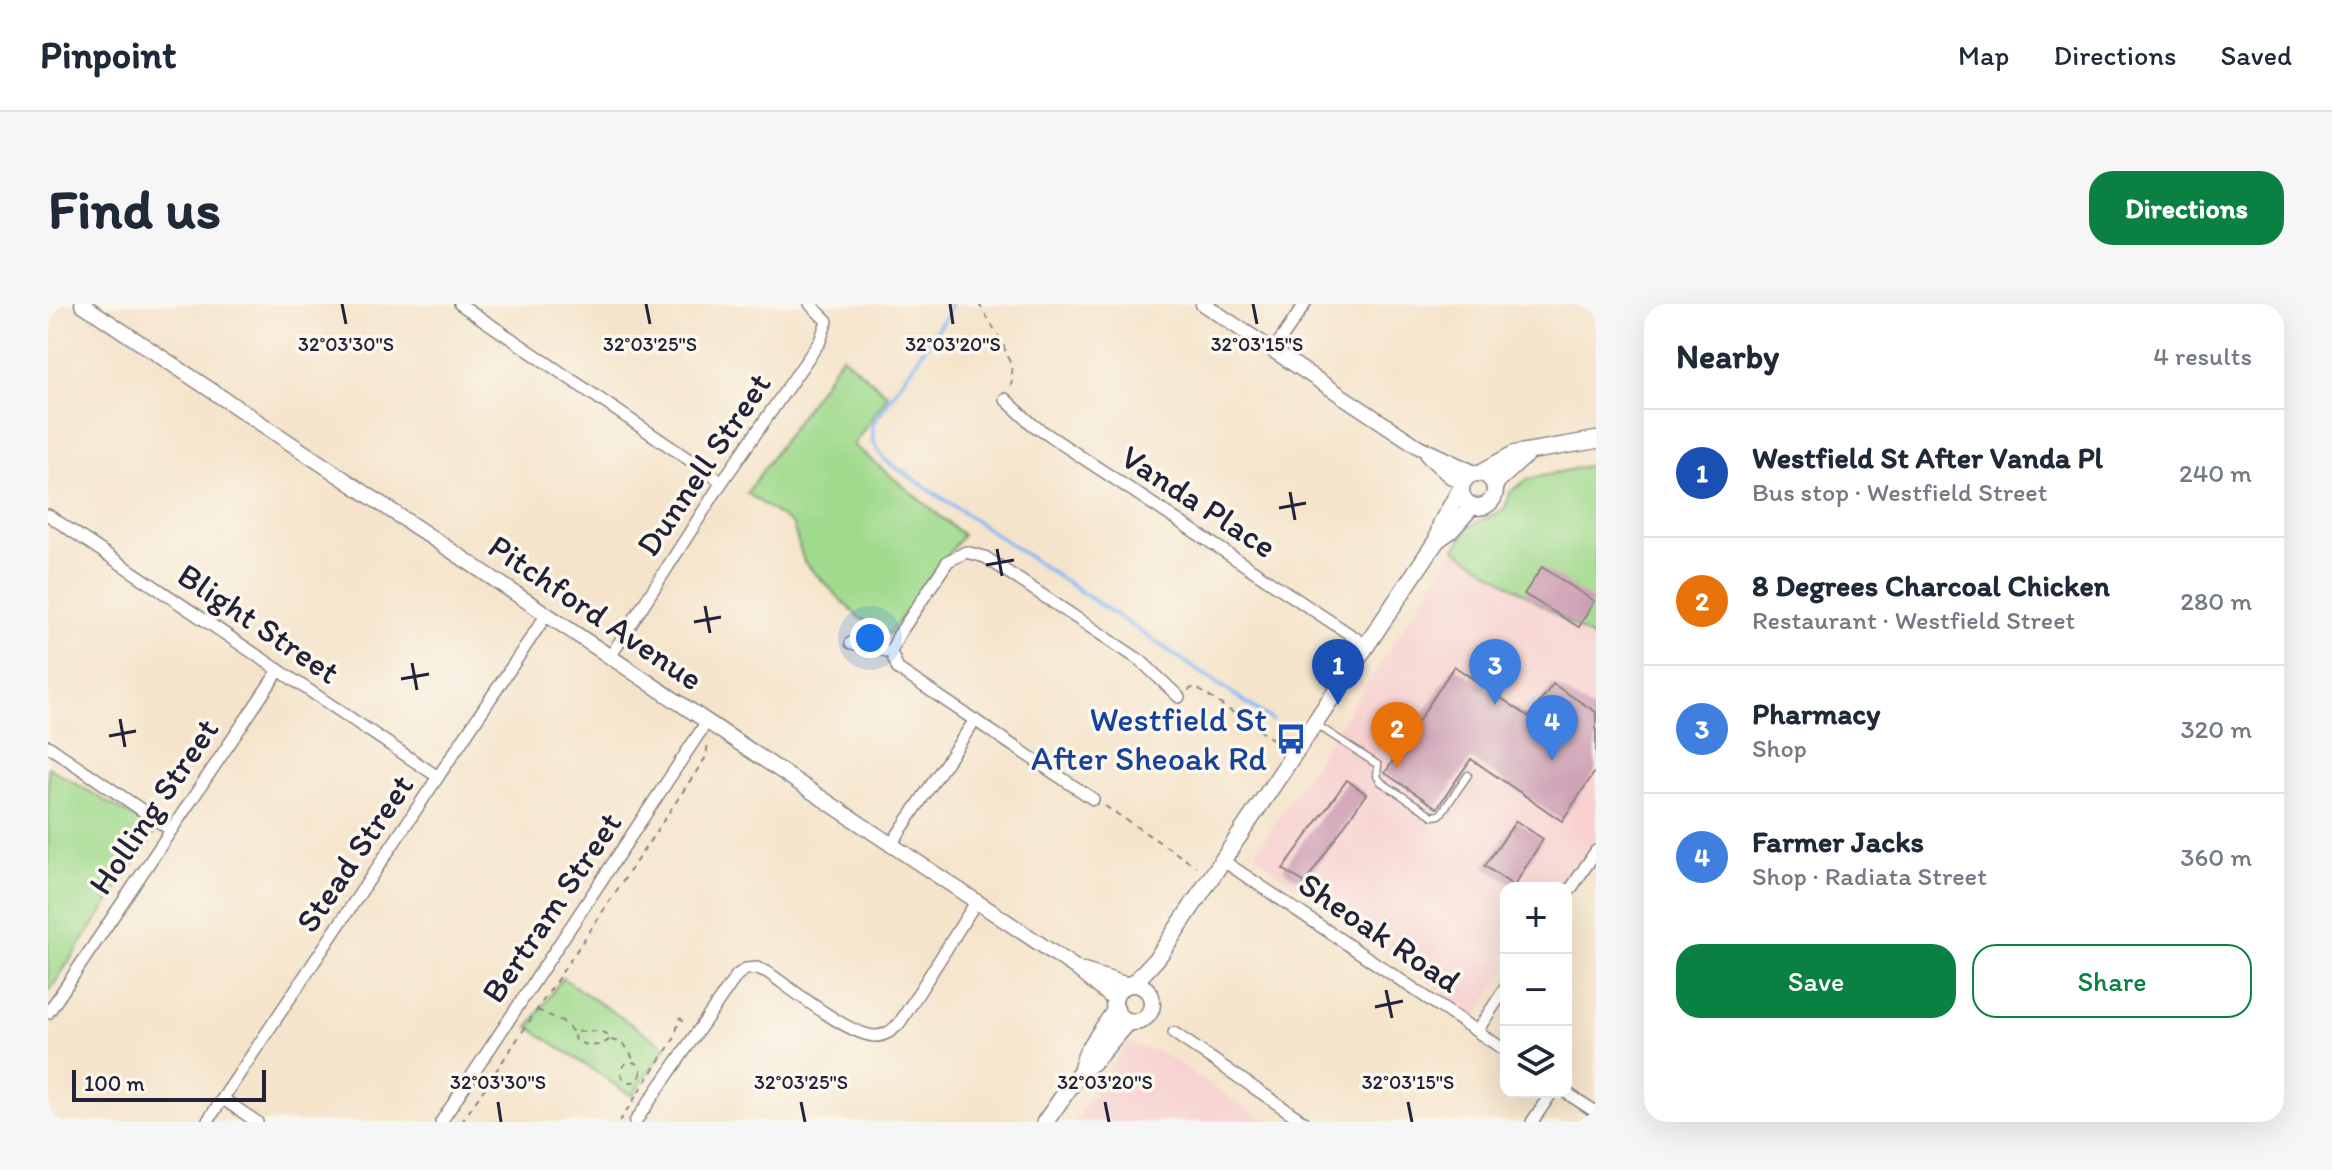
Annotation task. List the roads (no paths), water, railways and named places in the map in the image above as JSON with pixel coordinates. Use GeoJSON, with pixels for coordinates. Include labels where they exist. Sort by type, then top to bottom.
{"type":"FeatureCollection","features":[{"type":"Feature","properties":{"kind":"main road"},"geometry":{"type":"LineString","coordinates":[[1045,1122],[1081,1071],[1087,1052],[1115,1005],[1119,991],[1130,985],[1158,957],[1437,540],[1441,524],[1469,479],[1514,454],[1596,440]]}},
{"type":"Feature","properties":{"kind":"main road"},"geometry":{"type":"LineString","coordinates":[[1494,484],[1527,454]]}},
{"type":"Feature","properties":{"kind":"main road"},"geometry":{"type":"LineString","coordinates":[[1488,477],[1495,491],[1491,501],[1483,506],[1472,506],[1464,501],[1469,479],[1488,477]]}},
{"type":"Feature","properties":{"kind":"main road"},"geometry":{"type":"LineString","coordinates":[[1437,540],[1451,530],[1472,506]]}},
{"type":"Feature","properties":{"kind":"main road"},"geometry":{"type":"LineString","coordinates":[[1115,1005],[1123,1019],[1129,1021],[1140,1021],[1149,1013],[1158,957]]}},
{"type":"Feature","properties":{"kind":"main road"},"geometry":{"type":"LineString","coordinates":[[1130,985],[1143,987],[1150,996]]}},
{"type":"Feature","properties":{"kind":"main road"},"geometry":{"type":"LineString","coordinates":[[1081,1071],[1093,1064],[1103,1048],[1129,1021]]}},
{"type":"Feature","properties":{"kind":"street"},"geometry":{"type":"LineString","coordinates":[[460,304],[722,482]]}},
{"type":"Feature","properties":{"kind":"street","name":"Dunnell Street"},"geometry":{"type":"LineString","coordinates":[[610,657],[722,482],[820,341],[827,321],[810,304]]}},
{"type":"Feature","properties":{"kind":"street"},"geometry":{"type":"LineString","coordinates":[[1203,304],[1419,447],[1450,476],[1469,479]]}},
{"type":"Feature","properties":{"kind":"street"},"geometry":{"type":"LineString","coordinates":[[1273,351],[1305,304]]}},
{"type":"Feature","properties":{"kind":"street","name":"Pitchford Avenue"},"geometry":{"type":"LineString","coordinates":[[91,307],[610,657],[702,729],[890,846],[1076,968],[1115,1005]]}},
{"type":"Feature","properties":{"kind":"street","name":"Vanda Place"},"geometry":{"type":"LineString","coordinates":[[1005,399],[1033,425],[1366,645]]}},
{"type":"Feature","properties":{"kind":"street","name":"Blight Street"},"geometry":{"type":"LineString","coordinates":[[49,517],[438,777]]}},
{"type":"Feature","properties":{"kind":"street"},"geometry":{"type":"LineString","coordinates":[[1093,799],[898,669],[891,652],[898,636],[948,561],[966,552],[985,557],[1141,661],[1179,697]]}},
{"type":"Feature","properties":{"kind":"street","name":"Stead Street"},"geometry":{"type":"LineString","coordinates":[[207,1122],[547,614]]}},
{"type":"Feature","properties":{"kind":"street"},"geometry":{"type":"LineString","coordinates":[[851,643],[891,652]]}},
{"type":"Feature","properties":{"kind":"street","name":"Holling Street"},"geometry":{"type":"LineString","coordinates":[[48,1013],[279,670]]}},
{"type":"Feature","properties":{"kind":"street"},"geometry":{"type":"LineString","coordinates":[[890,846],[975,720]]}},
{"type":"Feature","properties":{"kind":"street","name":"Bertram Street"},"geometry":{"type":"LineString","coordinates":[[441,1122],[702,729]]}},
{"type":"Feature","properties":{"kind":"street"},"geometry":{"type":"LineString","coordinates":[[48,746],[171,830]]}},
{"type":"Feature","properties":{"kind":"street"},"geometry":{"type":"LineString","coordinates":[[1572,887],[1596,851]]}},
{"type":"Feature","properties":{"kind":"street","name":"Sheoak Road"},"geometry":{"type":"LineString","coordinates":[[1222,860],[1500,1047]]}},
{"type":"Feature","properties":{"kind":"street"},"geometry":{"type":"LineString","coordinates":[[635,1122],[737,975],[746,969],[757,968],[859,1033],[878,1036],[890,1033],[899,1024],[976,902]]}},
{"type":"Feature","properties":{"kind":"street","name":"Pitchford Avenue"},"geometry":{"type":"LineString","coordinates":[[1076,968],[1130,985]]}},
{"type":"Feature","properties":{"kind":"street"},"geometry":{"type":"LineString","coordinates":[[1477,1031],[1500,996]]}},
{"type":"Feature","properties":{"kind":"street"},"geometry":{"type":"LineString","coordinates":[[1174,1033],[1304,1122]]}},
{"type":"Feature","properties":{"kind":"street"},"geometry":{"type":"LineString","coordinates":[[1572,1097],[1596,1112]]}},
{"type":"Feature","properties":{"kind":"street"},"geometry":{"type":"LineString","coordinates":[[1532,1122],[1548,1098]]}},
{"type":"Feature","properties":{"kind":"street"},"geometry":{"type":"LineString","coordinates":[[223,1099],[257,1122]]}},
{"type":"Feature","properties":{"kind":"lane"},"geometry":{"type":"LineString","coordinates":[[1314,722],[1378,765],[1377,776],[1381,782],[1433,816],[1440,815],[1468,775]]}},
{"type":"Feature","properties":{"kind":"waterway"},"geometry":{"type":"LineString","coordinates":[[950,304],[947,315],[872,425],[873,442],[885,460],[1272,720]]}},
{"type":"Feature","properties":{"kind":"place","name":"Westfield St After Vanda Pl"},"geometry":{"type":"Point","coordinates":[1338,705]}},
{"type":"Feature","properties":{"kind":"place","name":"Pharmacy"},"geometry":{"type":"Point","coordinates":[1495,705]}},
{"type":"Feature","properties":{"kind":"place","name":"Westfield St After Sheoak Rd"},"geometry":{"type":"Point","coordinates":[1291,739]}},
{"type":"Feature","properties":{"kind":"place","name":"Farmer Jacks"},"geometry":{"type":"Point","coordinates":[1552,761]}},
{"type":"Feature","properties":{"kind":"place","name":"8 Degrees Charcoal Chicken"},"geometry":{"type":"Point","coordinates":[1397,768]}}]}
